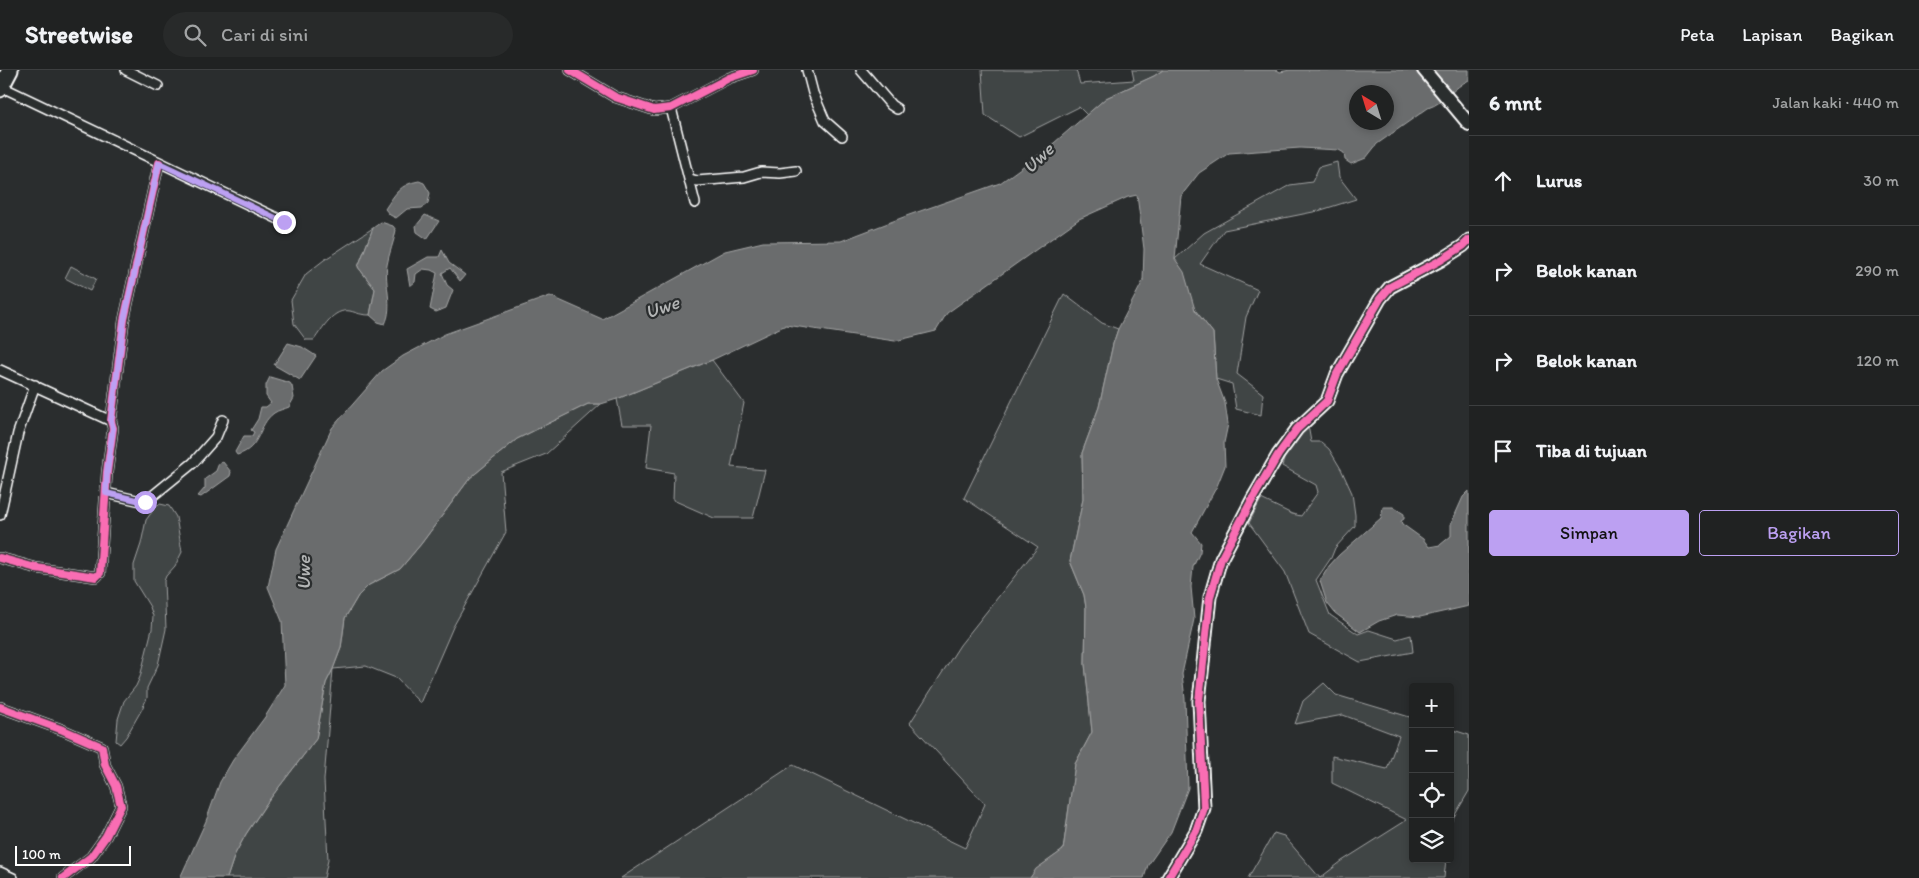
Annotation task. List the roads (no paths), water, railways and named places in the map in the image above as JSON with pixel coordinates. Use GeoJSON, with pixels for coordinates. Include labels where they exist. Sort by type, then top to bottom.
{"type":"FeatureCollection","features":[{"type":"Feature","properties":{"kind":"highway"},"geometry":{"type":"LineString","coordinates":[[0,87],[10,70]]}},
{"type":"Feature","properties":{"kind":"main road"},"geometry":{"type":"LineString","coordinates":[[1424,70],[1468,123]]}},
{"type":"Feature","properties":{"kind":"street"},"geometry":{"type":"LineString","coordinates":[[126,70],[158,86]]}},
{"type":"Feature","properties":{"kind":"street"},"geometry":{"type":"LineString","coordinates":[[570,70],[615,96],[654,110],[671,108],[726,74],[753,70]]}},
{"type":"Feature","properties":{"kind":"street"},"geometry":{"type":"LineString","coordinates":[[807,70],[813,93],[825,121],[842,136]]}},
{"type":"Feature","properties":{"kind":"street"},"geometry":{"type":"LineString","coordinates":[[861,70],[891,105],[897,109]]}},
{"type":"Feature","properties":{"kind":"street"},"geometry":{"type":"LineString","coordinates":[[0,87],[284,222]]}},
{"type":"Feature","properties":{"kind":"street"},"geometry":{"type":"LineString","coordinates":[[671,108],[695,203]]}},
{"type":"Feature","properties":{"kind":"street"},"geometry":{"type":"LineString","coordinates":[[0,558],[36,568],[96,577],[100,573],[107,472],[113,428],[111,421],[124,320],[159,163]]}},
{"type":"Feature","properties":{"kind":"street"},"geometry":{"type":"LineString","coordinates":[[690,179],[744,177],[761,172],[780,173],[796,171]]}},
{"type":"Feature","properties":{"kind":"street"},"geometry":{"type":"LineString","coordinates":[[1168,878],[1196,831],[1204,808],[1198,701],[1199,684],[1210,597],[1222,559],[1253,498],[1278,455],[1301,425],[1327,401],[1348,354],[1380,299],[1390,287],[1441,260],[1469,240]]}},
{"type":"Feature","properties":{"kind":"street"},"geometry":{"type":"LineString","coordinates":[[0,370],[111,421]]}},
{"type":"Feature","properties":{"kind":"street"},"geometry":{"type":"LineString","coordinates":[[0,515],[18,433],[35,385]]}},
{"type":"Feature","properties":{"kind":"street"},"geometry":{"type":"LineString","coordinates":[[106,493],[145,502],[193,463],[216,437],[223,420]]}},
{"type":"Feature","properties":{"kind":"street"},"geometry":{"type":"LineString","coordinates":[[0,708],[63,730],[102,747],[105,765],[116,786],[121,806],[106,836],[91,857],[63,878]]}},
{"type":"Feature","properties":{"kind":"street"},"geometry":{"type":"LineString","coordinates":[[0,872],[13,878]]}},
{"type":"Feature","properties":{"kind":"water","name":"Uwe"},"geometry":{"type":"Polygon","coordinates":[[[1163,70],[1277,70],[1280,72],[1290,70],[1469,70],[1469,80],[1377,144],[1366,158],[1351,164],[1345,160],[1344,153],[1339,150],[1300,148],[1229,153],[1199,173],[1181,196],[1175,259],[1184,272],[1195,310],[1213,333],[1216,379],[1225,403],[1228,424],[1224,443],[1225,466],[1217,486],[1192,532],[1201,543],[1200,552],[1193,567],[1191,587],[1194,619],[1182,674],[1185,699],[1188,788],[1171,832],[1148,865],[1144,878],[1030,878],[1036,869],[1063,850],[1075,764],[1092,732],[1085,664],[1086,608],[1084,595],[1070,561],[1083,499],[1082,453],[1099,407],[1118,329],[1143,281],[1144,249],[1137,195],[1128,197],[1079,219],[947,313],[936,331],[895,341],[786,325],[712,360],[617,399],[601,404],[588,404],[517,439],[470,478],[400,569],[369,585],[358,596],[345,618],[341,648],[326,683],[316,739],[266,804],[246,834],[235,854],[227,878],[180,878],[206,821],[220,782],[285,685],[282,621],[268,587],[276,549],[332,428],[382,371],[403,356],[445,334],[550,296],[602,319],[725,251],[763,242],[841,241],[1000,183],[1047,149],[1106,98],[1163,70]]]}},
{"type":"Feature","properties":{"kind":"water"},"geometry":{"type":"Polygon","coordinates":[[[419,181],[424,183],[430,193],[428,203],[422,208],[407,209],[396,218],[390,215],[385,209],[395,194],[412,182],[419,181]]]}},
{"type":"Feature","properties":{"kind":"water"},"geometry":{"type":"Polygon","coordinates":[[[425,215],[439,221],[427,239],[417,232],[416,226],[425,215]]]}},
{"type":"Feature","properties":{"kind":"water"},"geometry":{"type":"Polygon","coordinates":[[[381,222],[393,226],[396,230],[386,272],[389,310],[385,324],[378,322],[370,315],[375,289],[358,267],[373,228],[381,222]]]}},
{"type":"Feature","properties":{"kind":"water"},"geometry":{"type":"Polygon","coordinates":[[[442,250],[449,263],[465,275],[460,281],[450,268],[442,273],[447,285],[453,290],[446,308],[436,312],[430,309],[437,273],[423,269],[416,274],[415,282],[410,286],[407,269],[428,257],[439,257],[442,250]]]}},
{"type":"Feature","properties":{"kind":"water"},"geometry":{"type":"Polygon","coordinates":[[[288,343],[302,347],[316,356],[300,380],[274,365],[288,343]]]}},
{"type":"Feature","properties":{"kind":"water"},"geometry":{"type":"Polygon","coordinates":[[[270,377],[290,383],[294,398],[289,407],[276,412],[269,418],[251,447],[237,455],[235,452],[244,436],[252,436],[254,432],[251,430],[258,419],[261,407],[266,407],[271,403],[266,396],[266,385],[270,377]]]}},
{"type":"Feature","properties":{"kind":"water"},"geometry":{"type":"Polygon","coordinates":[[[223,462],[231,472],[230,476],[201,497],[198,496],[205,488],[205,479],[216,471],[219,463],[223,462]]]}},
{"type":"Feature","properties":{"kind":"water"},"geometry":{"type":"Polygon","coordinates":[[[1469,491],[1469,606],[1420,617],[1397,615],[1379,621],[1360,632],[1335,613],[1327,603],[1320,581],[1329,566],[1339,555],[1381,518],[1383,507],[1393,507],[1404,514],[1404,519],[1401,521],[1402,524],[1423,539],[1429,547],[1440,545],[1451,536],[1451,524],[1463,497],[1469,491]]]}}]}
